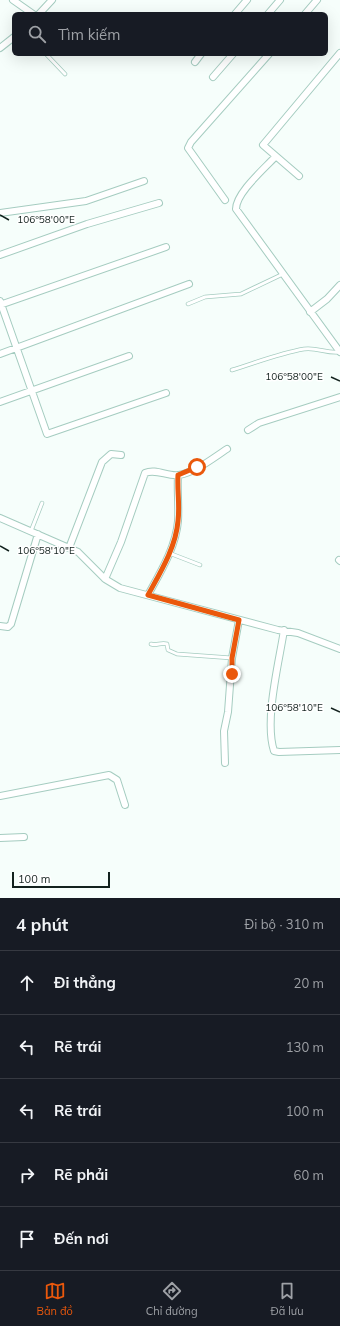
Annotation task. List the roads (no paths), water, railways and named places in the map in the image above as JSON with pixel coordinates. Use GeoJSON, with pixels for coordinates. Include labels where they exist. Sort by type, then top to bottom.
{"type":"FeatureCollection","features":[{"type":"Feature","properties":{"kind":"street"},"geometry":{"type":"LineString","coordinates":[[13,0],[30,12]]}},
{"type":"Feature","properties":{"kind":"street"},"geometry":{"type":"LineString","coordinates":[[44,12],[52,0]]}},
{"type":"Feature","properties":{"kind":"street"},"geometry":{"type":"LineString","coordinates":[[237,12],[247,0]]}},
{"type":"Feature","properties":{"kind":"street"},"geometry":{"type":"LineString","coordinates":[[270,12],[280,0]]}},
{"type":"Feature","properties":{"kind":"street"},"geometry":{"type":"LineString","coordinates":[[307,12],[317,0]]}},
{"type":"Feature","properties":{"kind":"street"},"geometry":{"type":"LineString","coordinates":[[0,48],[12,39]]}},
{"type":"Feature","properties":{"kind":"street"},"geometry":{"type":"LineString","coordinates":[[299,176],[275,157],[264,146],[264,143],[340,53]]}},
{"type":"Feature","properties":{"kind":"street"},"geometry":{"type":"LineString","coordinates":[[195,62],[200,56]]}},
{"type":"Feature","properties":{"kind":"street"},"geometry":{"type":"LineString","coordinates":[[212,77],[231,56]]}},
{"type":"Feature","properties":{"kind":"street"},"geometry":{"type":"LineString","coordinates":[[225,200],[188,148],[190,142],[267,56]]}},
{"type":"Feature","properties":{"kind":"street"},"geometry":{"type":"LineString","coordinates":[[275,157],[242,194],[236,203],[236,209],[340,352]]}},
{"type":"Feature","properties":{"kind":"street"},"geometry":{"type":"LineString","coordinates":[[0,213],[86,201],[144,181]]}},
{"type":"Feature","properties":{"kind":"street"},"geometry":{"type":"LineString","coordinates":[[0,255],[87,224],[159,203]]}},
{"type":"Feature","properties":{"kind":"street"},"geometry":{"type":"LineString","coordinates":[[166,247],[0,303],[18,348],[47,434],[166,393]]}},
{"type":"Feature","properties":{"kind":"street"},"geometry":{"type":"LineString","coordinates":[[0,354],[189,284]]}},
{"type":"Feature","properties":{"kind":"street"},"geometry":{"type":"LineString","coordinates":[[310,312],[327,299],[340,285]]}},
{"type":"Feature","properties":{"kind":"street"},"geometry":{"type":"LineString","coordinates":[[0,402],[129,356]]}},
{"type":"Feature","properties":{"kind":"street"},"geometry":{"type":"LineString","coordinates":[[248,430],[259,424],[340,396]]}},
{"type":"Feature","properties":{"kind":"street"},"geometry":{"type":"LineString","coordinates":[[105,579],[121,542],[145,473],[150,471],[178,475],[197,467],[227,449]]}},
{"type":"Feature","properties":{"kind":"street"},"geometry":{"type":"LineString","coordinates":[[69,548],[102,462],[111,454],[121,455]]}},
{"type":"Feature","properties":{"kind":"street"},"geometry":{"type":"LineString","coordinates":[[148,595],[169,553],[178,522],[178,475]]}},
{"type":"Feature","properties":{"kind":"street"},"geometry":{"type":"LineString","coordinates":[[0,518],[69,548],[84,557],[105,579],[120,588],[239,620],[298,632],[340,649]]}},
{"type":"Feature","properties":{"kind":"street"},"geometry":{"type":"LineString","coordinates":[[0,626],[8,627],[11,624],[38,534]]}},
{"type":"Feature","properties":{"kind":"street"},"geometry":{"type":"LineString","coordinates":[[225,763],[224,737],[228,712],[232,658],[239,620]]}},
{"type":"Feature","properties":{"kind":"street"},"geometry":{"type":"LineString","coordinates":[[284,630],[272,702],[274,751],[340,750]]}},
{"type":"Feature","properties":{"kind":"street"},"geometry":{"type":"LineString","coordinates":[[0,796],[109,775],[117,780],[125,805]]}},
{"type":"Feature","properties":{"kind":"street"},"geometry":{"type":"LineString","coordinates":[[0,838],[24,837]]}},
{"type":"Feature","properties":{"kind":"lane"},"geometry":{"type":"LineString","coordinates":[[48,56],[65,74]]}},
{"type":"Feature","properties":{"kind":"lane"},"geometry":{"type":"LineString","coordinates":[[188,304],[205,297],[241,294],[282,274]]}},
{"type":"Feature","properties":{"kind":"lane"},"geometry":{"type":"LineString","coordinates":[[232,370],[304,349],[318,348],[332,353],[340,352]]}},
{"type":"Feature","properties":{"kind":"lane"},"geometry":{"type":"LineString","coordinates":[[31,531],[42,503]]}},
{"type":"Feature","properties":{"kind":"lane"},"geometry":{"type":"LineString","coordinates":[[169,553],[200,565]]}},
{"type":"Feature","properties":{"kind":"lane"},"geometry":{"type":"LineString","coordinates":[[151,644],[164,643],[166,644],[168,650],[177,654],[232,658]]}}]}
